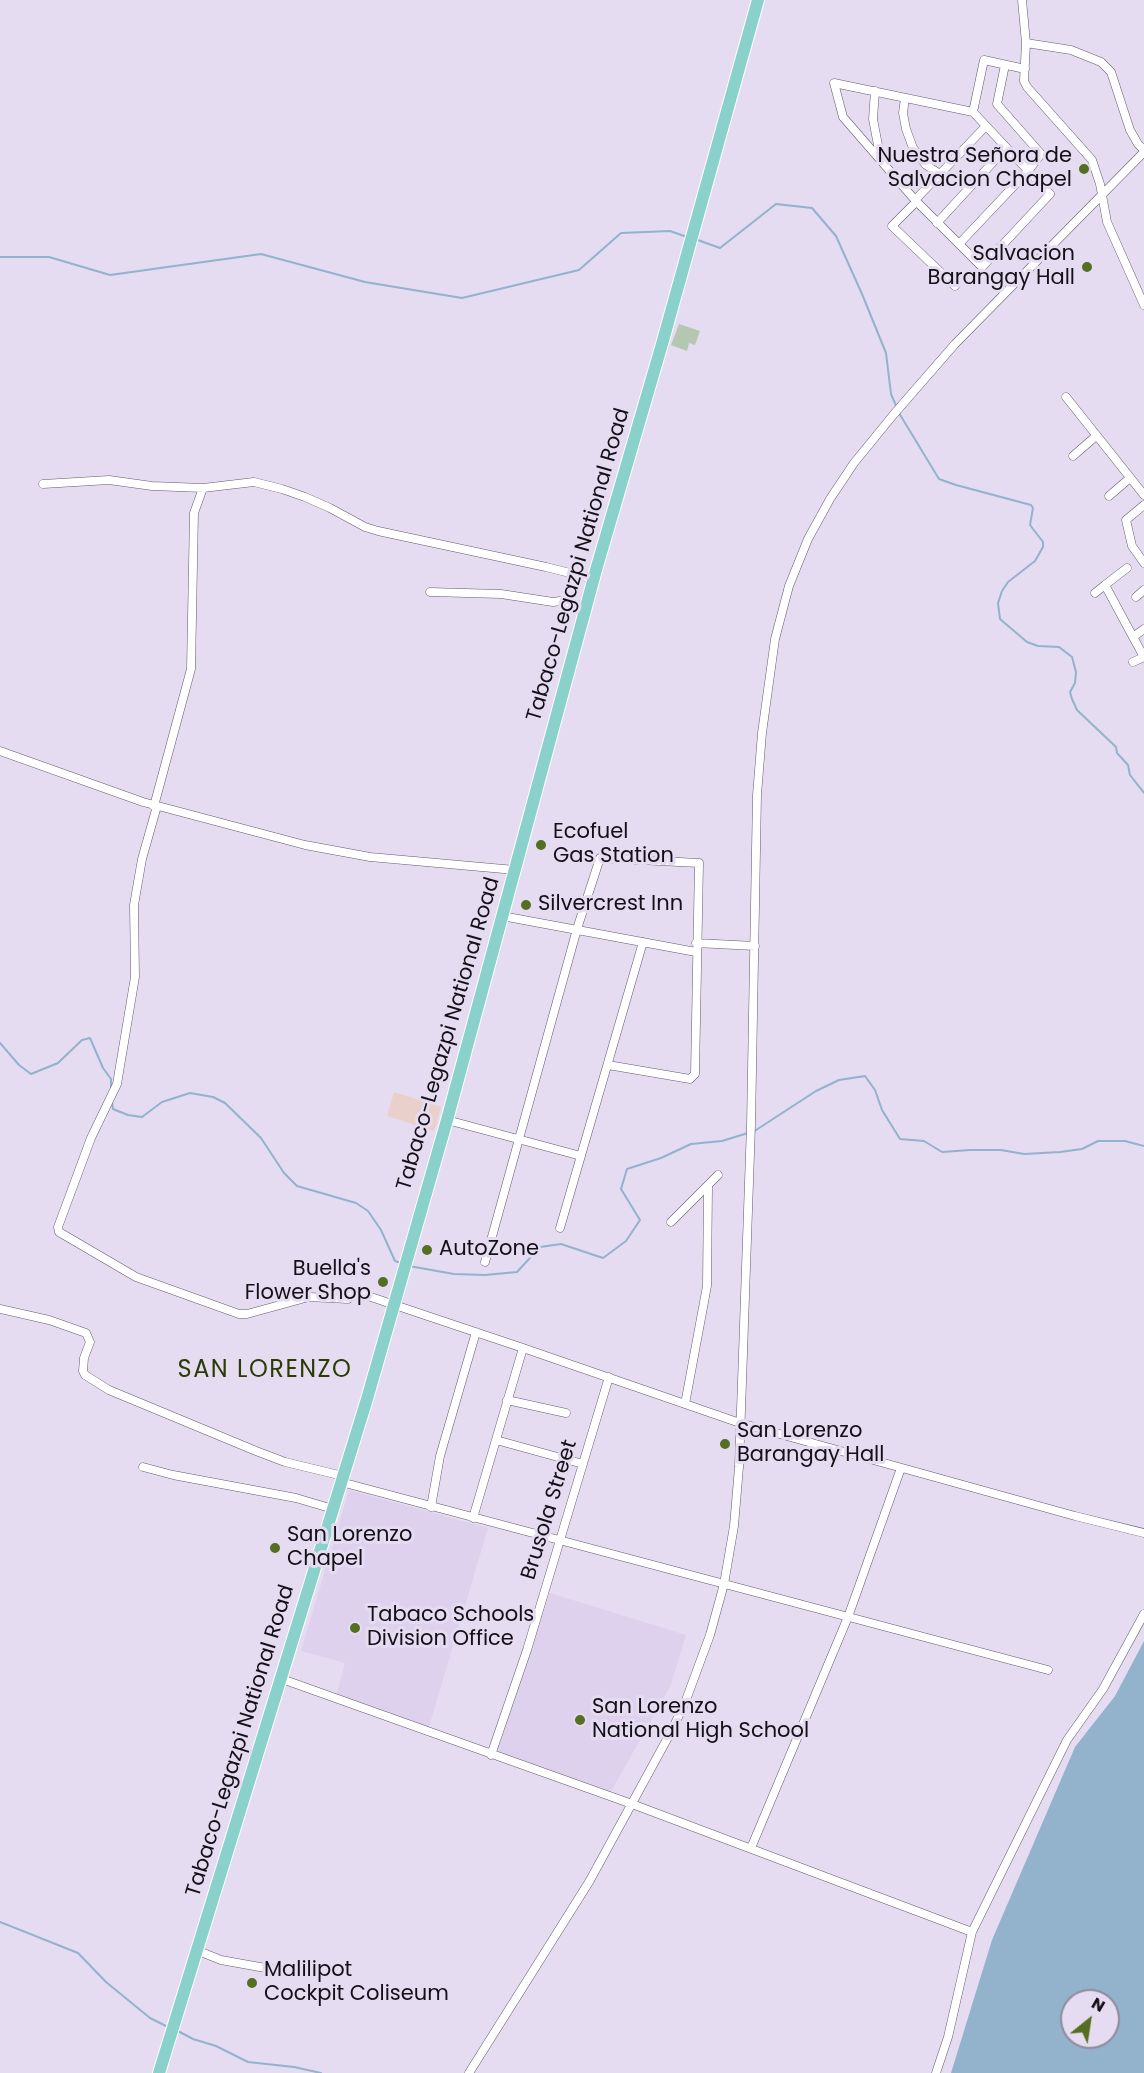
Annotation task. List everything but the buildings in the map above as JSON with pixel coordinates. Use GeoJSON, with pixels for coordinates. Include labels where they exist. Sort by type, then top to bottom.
{"type":"FeatureCollection","features":[{"type":"Feature","properties":{"kind":"main road","name":"Tabaco-Legazpi National Road"},"geometry":{"type":"LineString","coordinates":[[159,2073],[367,1399],[447,1120],[586,607],[758,0]]}},
{"type":"Feature","properties":{"kind":"street"},"geometry":{"type":"LineString","coordinates":[[1022,0],[1026,43],[1024,81],[1092,160],[1097,170],[1107,222],[1144,305]]}},
{"type":"Feature","properties":{"kind":"street"},"geometry":{"type":"LineString","coordinates":[[469,2073],[589,1882],[672,1730],[686,1700],[710,1635],[723,1584],[734,1526],[740,1423],[751,1125],[757,795],[762,733],[778,629],[789,586],[808,539],[854,463],[955,344],[1144,151],[1130,130],[1110,72],[1101,62],[1071,50],[1026,43]]}},
{"type":"Feature","properties":{"kind":"street"},"geometry":{"type":"LineString","coordinates":[[973,112],[984,60],[1025,69]]}},
{"type":"Feature","properties":{"kind":"street"},"geometry":{"type":"LineString","coordinates":[[959,244],[1028,171],[1041,154],[997,104],[1005,65]]}},
{"type":"Feature","properties":{"kind":"street"},"geometry":{"type":"LineString","coordinates":[[834,82],[973,112],[1050,194],[982,267],[916,201],[843,117],[834,82]]}},
{"type":"Feature","properties":{"kind":"street"},"geometry":{"type":"LineString","coordinates":[[875,91],[873,119],[881,161]]}},
{"type":"Feature","properties":{"kind":"street"},"geometry":{"type":"LineString","coordinates":[[905,98],[903,113],[913,148],[926,165],[940,174]]}},
{"type":"Feature","properties":{"kind":"street"},"geometry":{"type":"LineString","coordinates":[[955,286],[892,226],[986,126]]}},
{"type":"Feature","properties":{"kind":"street"},"geometry":{"type":"LineString","coordinates":[[937,223],[1006,148]]}},
{"type":"Feature","properties":{"kind":"street"},"geometry":{"type":"LineString","coordinates":[[1066,397],[1144,495]]}},
{"type":"Feature","properties":{"kind":"street"},"geometry":{"type":"LineString","coordinates":[[1073,456],[1096,436]]}},
{"type":"Feature","properties":{"kind":"street"},"geometry":{"type":"LineString","coordinates":[[1109,496],[1130,478]]}},
{"type":"Feature","properties":{"kind":"street"},"geometry":{"type":"LineString","coordinates":[[43,484],[109,480],[152,486],[203,489],[254,482],[319,503],[358,524],[378,531],[594,579]]}},
{"type":"Feature","properties":{"kind":"street"},"geometry":{"type":"LineString","coordinates":[[203,489],[194,513],[191,669],[142,859],[134,905],[135,977],[117,1084],[74,1183],[58,1227],[59,1232],[136,1277],[239,1314],[247,1314],[309,1297],[348,1299],[356,1292],[740,1423],[1144,1533]]}},
{"type":"Feature","properties":{"kind":"street"},"geometry":{"type":"LineString","coordinates":[[1144,505],[1126,520],[1132,546],[1144,562]]}},
{"type":"Feature","properties":{"kind":"street"},"geometry":{"type":"LineString","coordinates":[[1095,593],[1127,568]]}},
{"type":"Feature","properties":{"kind":"street"},"geometry":{"type":"LineString","coordinates":[[1105,585],[1144,657],[1133,662]]}},
{"type":"Feature","properties":{"kind":"street"},"geometry":{"type":"LineString","coordinates":[[1136,597],[1144,590]]}},
{"type":"Feature","properties":{"kind":"street"},"geometry":{"type":"LineString","coordinates":[[430,592],[501,594],[553,602],[560,601],[586,607]]}},
{"type":"Feature","properties":{"kind":"street"},"geometry":{"type":"LineString","coordinates":[[1133,637],[1144,629]]}},
{"type":"Feature","properties":{"kind":"street"},"geometry":{"type":"LineString","coordinates":[[0,751],[156,806],[305,845],[370,857],[515,870]]}},
{"type":"Feature","properties":{"kind":"street"},"geometry":{"type":"LineString","coordinates":[[485,1262],[577,929],[600,858],[699,863],[695,1074],[690,1079],[608,1065]]}},
{"type":"Feature","properties":{"kind":"street"},"geometry":{"type":"LineString","coordinates":[[502,916],[643,942],[696,947],[755,946]]}},
{"type":"Feature","properties":{"kind":"street"},"geometry":{"type":"LineString","coordinates":[[560,1228],[643,942]]}},
{"type":"Feature","properties":{"kind":"street"},"geometry":{"type":"LineString","coordinates":[[447,1120],[581,1156]]}},
{"type":"Feature","properties":{"kind":"street"},"geometry":{"type":"LineString","coordinates":[[671,1222],[718,1175]]}},
{"type":"Feature","properties":{"kind":"street"},"geometry":{"type":"LineString","coordinates":[[685,1404],[707,1286],[708,1186]]}},
{"type":"Feature","properties":{"kind":"street"},"geometry":{"type":"LineString","coordinates":[[0,1310],[49,1320],[86,1333],[90,1342],[82,1371],[85,1375],[109,1390],[285,1462],[431,1507],[1048,1670]]}},
{"type":"Feature","properties":{"kind":"street"},"geometry":{"type":"LineString","coordinates":[[431,1507],[440,1456],[476,1332]]}},
{"type":"Feature","properties":{"kind":"street"},"geometry":{"type":"LineString","coordinates":[[473,1518],[523,1348]]}},
{"type":"Feature","properties":{"kind":"street","name":"Brusola Street"},"geometry":{"type":"LineString","coordinates":[[490,1755],[527,1650],[609,1377]]}},
{"type":"Feature","properties":{"kind":"street"},"geometry":{"type":"LineString","coordinates":[[507,1400],[566,1413]]}},
{"type":"Feature","properties":{"kind":"street"},"geometry":{"type":"LineString","coordinates":[[496,1440],[583,1464]]}},
{"type":"Feature","properties":{"kind":"street"},"geometry":{"type":"LineString","coordinates":[[143,1467],[333,1509]]}},
{"type":"Feature","properties":{"kind":"street"},"geometry":{"type":"LineString","coordinates":[[751,1848],[848,1617],[901,1468]]}},
{"type":"Feature","properties":{"kind":"street"},"geometry":{"type":"LineString","coordinates":[[936,2073],[948,2037],[972,1932],[1067,1740],[1103,1689],[1144,1614]]}},
{"type":"Feature","properties":{"kind":"street"},"geometry":{"type":"LineString","coordinates":[[282,1679],[632,1804],[972,1932]]}},
{"type":"Feature","properties":{"kind":"street"},"geometry":{"type":"LineString","coordinates":[[196,1950],[221,1960],[282,1971]]}},
{"type":"Feature","properties":{"kind":"shaded area"},"geometry":{"type":"Polygon","coordinates":[[[394,1092],[441,1107],[434,1131],[387,1116],[394,1092]]]}},
{"type":"Feature","properties":{"kind":"shaded area"},"geometry":{"type":"Polygon","coordinates":[[[349,1490],[488,1528],[428,1730],[336,1697],[345,1663],[301,1651],[349,1490]]]}},
{"type":"Feature","properties":{"kind":"shaded area","name":"San Lorenzo National High School"},"geometry":{"type":"Polygon","coordinates":[[[550,1593],[686,1635],[670,1687],[610,1793],[497,1753],[550,1593]]]}},
{"type":"Feature","properties":{"kind":"green space"},"geometry":{"type":"Polygon","coordinates":[[[679,324],[700,331],[695,345],[689,343],[687,351],[671,345],[679,324]]]}},
{"type":"Feature","properties":{"kind":"water"},"geometry":{"type":"Polygon","coordinates":[[[1144,1641],[1144,2073],[951,2073],[992,1940],[1075,1747],[1115,1696],[1144,1641]]]}},
{"type":"Feature","properties":{"kind":"waterway"},"geometry":{"type":"LineString","coordinates":[[695,239],[720,248],[776,204],[812,208],[836,236],[862,294],[886,353],[891,394],[897,408]]}},
{"type":"Feature","properties":{"kind":"waterway"},"geometry":{"type":"LineString","coordinates":[[0,257],[49,257],[110,275],[261,254],[365,282],[462,298],[579,270],[621,233],[670,231],[687,237]]}},
{"type":"Feature","properties":{"kind":"waterway"},"geometry":{"type":"LineString","coordinates":[[899,413],[939,479],[1031,505],[1033,508],[1030,525],[1043,542],[1043,547],[1035,561],[1008,582],[1002,591],[998,603],[1000,619],[1027,642],[1038,646],[1059,647],[1072,657],[1076,672],[1075,683],[1070,692],[1077,710],[1116,747],[1117,753],[1128,765],[1130,775],[1144,793]]}},
{"type":"Feature","properties":{"kind":"waterway"},"geometry":{"type":"LineString","coordinates":[[0,1043],[19,1065],[31,1074],[58,1063],[82,1040],[90,1038],[103,1068],[111,1079],[111,1090]]}},
{"type":"Feature","properties":{"kind":"waterway"},"geometry":{"type":"LineString","coordinates":[[753,1132],[816,1091],[839,1080],[865,1076],[875,1090],[882,1110],[900,1139],[924,1141],[942,1152],[970,1150],[1001,1150],[1024,1154],[1060,1152],[1082,1149],[1098,1141],[1125,1141],[1144,1146]]}},
{"type":"Feature","properties":{"kind":"waterway"},"geometry":{"type":"LineString","coordinates":[[112,1102],[113,1109],[142,1117],[162,1102],[190,1093],[213,1097],[225,1103],[261,1138],[284,1173],[297,1186],[356,1203],[368,1211],[381,1230],[395,1261],[401,1263]]}},
{"type":"Feature","properties":{"kind":"waterway"},"geometry":{"type":"LineString","coordinates":[[409,1266],[454,1274],[485,1275],[517,1272],[540,1247],[561,1244],[603,1258],[626,1241],[640,1220],[621,1189],[627,1169],[661,1158],[691,1144],[722,1141],[748,1133]]}},
{"type":"Feature","properties":{"kind":"waterway"},"geometry":{"type":"LineString","coordinates":[[0,1922],[78,1953],[106,1982],[150,2018],[168,2027]]}},
{"type":"Feature","properties":{"kind":"waterway"},"geometry":{"type":"LineString","coordinates":[[176,2030],[248,2062],[294,2067],[321,2073]]}},
{"type":"Feature","properties":{"kind":"place","name":"Nuestra Señora de Salvacion Chapel"},"geometry":{"type":"Point","coordinates":[1084,169]}},
{"type":"Feature","properties":{"kind":"place","name":"Salvacion Barangay Hall"},"geometry":{"type":"Point","coordinates":[1087,267]}},
{"type":"Feature","properties":{"kind":"place","name":"Ecofuel Gas Station"},"geometry":{"type":"Point","coordinates":[541,845]}},
{"type":"Feature","properties":{"kind":"place","name":"Silvercrest Inn"},"geometry":{"type":"Point","coordinates":[526,905]}},
{"type":"Feature","properties":{"kind":"place","name":"AutoZone"},"geometry":{"type":"Point","coordinates":[427,1250]}},
{"type":"Feature","properties":{"kind":"place","name":"Buella's Flower Shop"},"geometry":{"type":"Point","coordinates":[383,1282]}},
{"type":"Feature","properties":{"kind":"place","name":"San Lorenzo Barangay Hall"},"geometry":{"type":"Point","coordinates":[725,1444]}},
{"type":"Feature","properties":{"kind":"place","name":"San Lorenzo Chapel"},"geometry":{"type":"Point","coordinates":[275,1548]}},
{"type":"Feature","properties":{"kind":"place","name":"Tabaco Schools Division Office"},"geometry":{"type":"Point","coordinates":[355,1628]}},
{"type":"Feature","properties":{"kind":"place","name":"San Lorenzo National High School"},"geometry":{"type":"Point","coordinates":[580,1720]}},
{"type":"Feature","properties":{"kind":"place","name":"Malilipot Cockpit Coliseum"},"geometry":{"type":"Point","coordinates":[252,1983]}},
{"type":"Feature","properties":{"kind":"district","name":"SAN LORENZO"},"geometry":{"type":"Point","coordinates":[265,1371]}}]}
